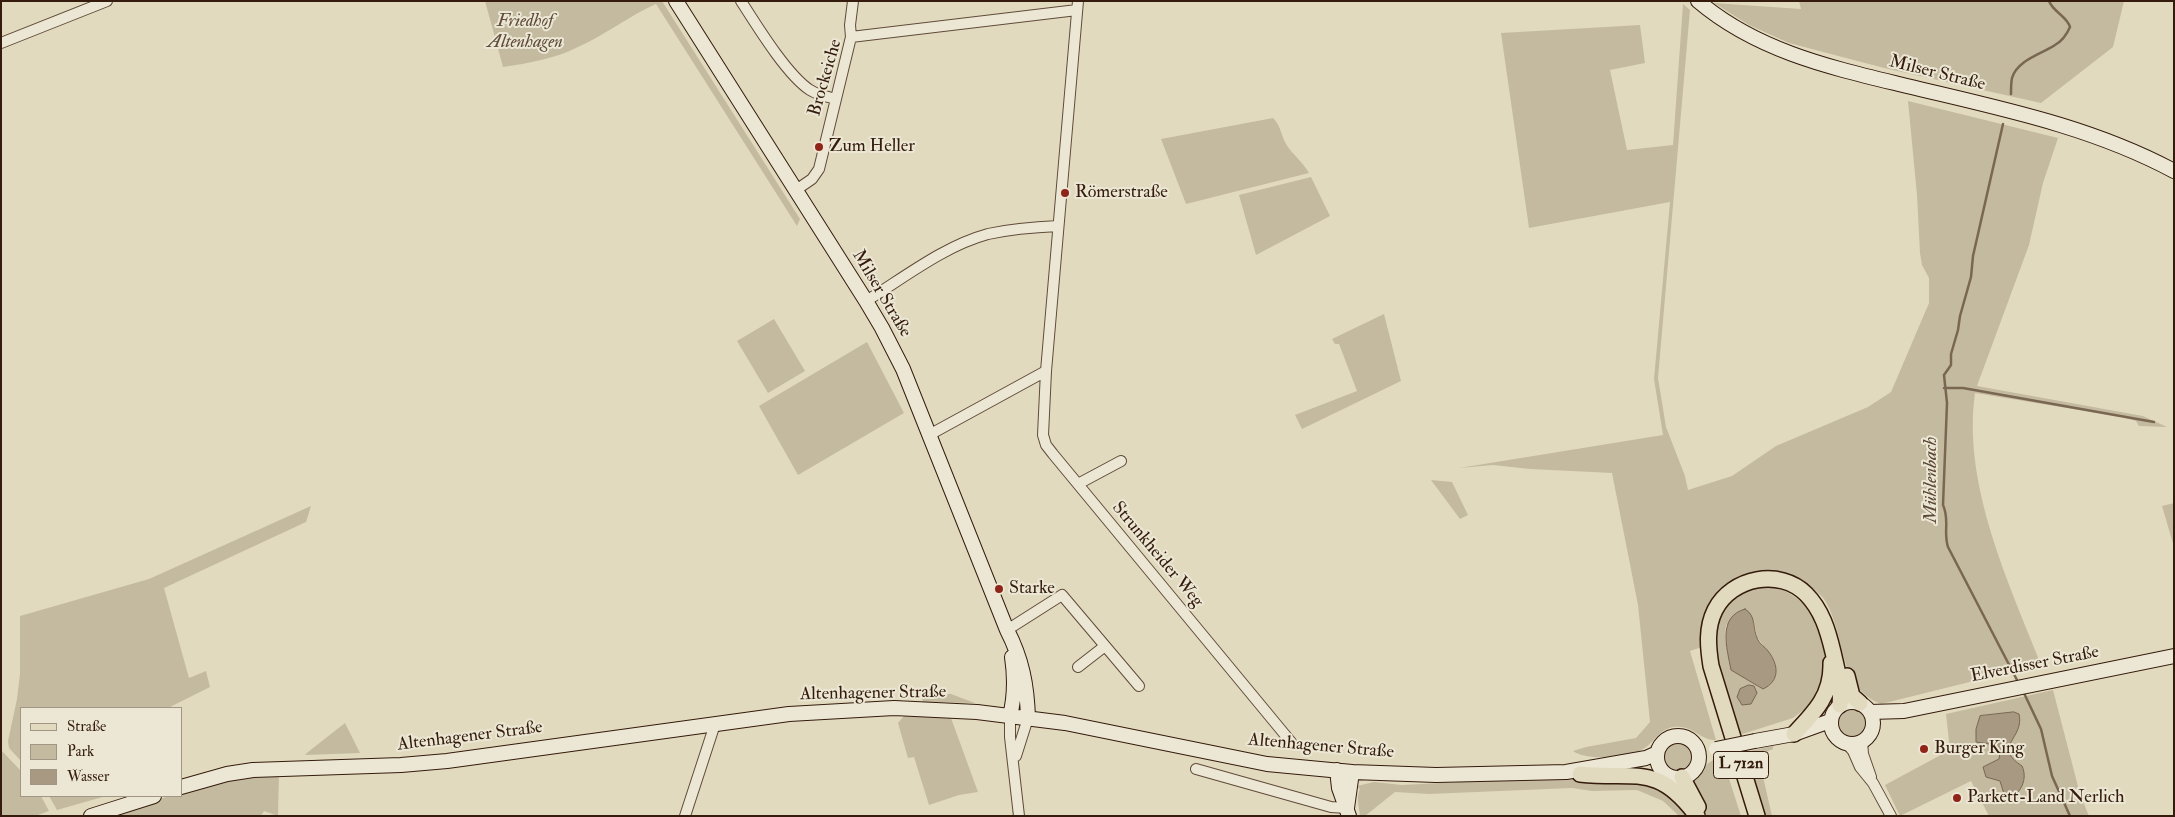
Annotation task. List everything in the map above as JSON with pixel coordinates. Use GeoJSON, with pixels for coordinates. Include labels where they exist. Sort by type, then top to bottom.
{"type":"FeatureCollection","features":[{"type":"Feature","properties":{"kind":"main road","name":"Milser Straße"},"geometry":{"type":"LineString","coordinates":[[676,1],[866,301],[903,369],[1007,630],[1018,652],[1024,676],[1028,718]]}},
{"type":"Feature","properties":{"kind":"main road","name":"Milser Straße"},"geometry":{"type":"LineString","coordinates":[[1698,1],[1742,32],[1775,49],[1828,67],[2072,128],[2134,151],[2174,171]]}},
{"type":"Feature","properties":{"kind":"main road"},"geometry":{"type":"LineString","coordinates":[[1762,572],[1793,577],[1818,595],[1829,613],[1852,696],[1865,708],[1873,727],[1868,737],[1862,742],[1847,744],[1840,740],[1831,727],[1832,713],[1840,705],[1847,702],[1865,708]]}},
{"type":"Feature","properties":{"kind":"main road","name":"L 712n"},"geometry":{"type":"LineString","coordinates":[[1757,816],[1711,666],[1708,646],[1710,625],[1716,609],[1729,593],[1745,583],[1761,578],[1778,579],[1793,584],[1806,594],[1818,608],[1828,634]]}},
{"type":"Feature","properties":{"kind":"main road","name":"Milser Straße"},"geometry":{"type":"LineString","coordinates":[[1007,630],[1015,683],[1014,700],[1010,716]]}},
{"type":"Feature","properties":{"kind":"main road"},"geometry":{"type":"LineString","coordinates":[[1828,634],[1842,690],[1840,705]]}},
{"type":"Feature","properties":{"kind":"main road"},"geometry":{"type":"LineString","coordinates":[[1794,734],[1822,704],[1827,692],[1831,669],[1828,634]]}},
{"type":"Feature","properties":{"kind":"main road","name":"Elverdisser Straße"},"geometry":{"type":"LineString","coordinates":[[1873,727],[1904,711],[2174,656]]}},
{"type":"Feature","properties":{"kind":"main road","name":"Altenhagener Straße"},"geometry":{"type":"LineString","coordinates":[[182,787],[239,772],[401,765],[789,714],[864,709],[921,708],[1028,718],[1065,723],[1267,764],[1352,772],[1436,775],[1574,773],[1648,765],[1659,760]]}},
{"type":"Feature","properties":{"kind":"main road","name":"Elverdisser Straße"},"geometry":{"type":"LineString","coordinates":[[1865,708],[1904,711]]}},
{"type":"Feature","properties":{"kind":"main road"},"geometry":{"type":"LineString","coordinates":[[1716,749],[1698,763],[1689,774],[1682,777],[1668,775],[1659,760],[1663,742],[1677,736],[1686,738],[1695,746],[1704,749],[1716,749],[1831,727]]}},
{"type":"Feature","properties":{"kind":"main road"},"geometry":{"type":"LineString","coordinates":[[1695,746],[1699,756],[1698,763]]}},
{"type":"Feature","properties":{"kind":"main road"},"geometry":{"type":"LineString","coordinates":[[1338,770],[1339,788],[1348,812]]}},
{"type":"Feature","properties":{"kind":"main road"},"geometry":{"type":"LineString","coordinates":[[1348,812],[1352,772]]}},
{"type":"Feature","properties":{"kind":"main road"},"geometry":{"type":"LineString","coordinates":[[1574,773],[1599,776],[1638,775],[1656,780],[1685,799],[1697,816]]}},
{"type":"Feature","properties":{"kind":"main road"},"geometry":{"type":"LineString","coordinates":[[1682,777],[1702,816]]}},
{"type":"Feature","properties":{"kind":"main road"},"geometry":{"type":"LineString","coordinates":[[91,816],[151,797]]}},
{"type":"Feature","properties":{"kind":"street"},"geometry":{"type":"LineString","coordinates":[[1,43],[107,1]]}},
{"type":"Feature","properties":{"kind":"street"},"geometry":{"type":"LineString","coordinates":[[741,1],[783,61],[799,80],[810,90],[836,100]]}},
{"type":"Feature","properties":{"kind":"street"},"geometry":{"type":"LineString","coordinates":[[851,38],[850,25],[853,1]]}},
{"type":"Feature","properties":{"kind":"street"},"geometry":{"type":"LineString","coordinates":[[929,435],[1046,371],[1078,6]]}},
{"type":"Feature","properties":{"kind":"street","name":"Brockeiche"},"geometry":{"type":"LineString","coordinates":[[796,190],[812,179],[819,170],[851,38],[1078,6]]}},
{"type":"Feature","properties":{"kind":"street"},"geometry":{"type":"LineString","coordinates":[[866,301],[938,256],[971,240],[1006,231],[1058,226]]}},
{"type":"Feature","properties":{"kind":"street","name":"Strunkheider Weg"},"geometry":{"type":"LineString","coordinates":[[1046,371],[1043,435],[1046,445],[1291,742]]}},
{"type":"Feature","properties":{"kind":"street"},"geometry":{"type":"LineString","coordinates":[[1078,484],[1121,461]]}},
{"type":"Feature","properties":{"kind":"street"},"geometry":{"type":"LineString","coordinates":[[1007,630],[1062,595],[1139,686]]}},
{"type":"Feature","properties":{"kind":"street"},"geometry":{"type":"LineString","coordinates":[[1078,667],[1105,646]]}},
{"type":"Feature","properties":{"kind":"street"},"geometry":{"type":"LineString","coordinates":[[1010,716],[1010,737],[1019,816]]}},
{"type":"Feature","properties":{"kind":"street"},"geometry":{"type":"LineString","coordinates":[[1014,762],[1028,718]]}},
{"type":"Feature","properties":{"kind":"street"},"geometry":{"type":"LineString","coordinates":[[685,816],[715,724]]}},
{"type":"Feature","properties":{"kind":"street"},"geometry":{"type":"LineString","coordinates":[[1862,742],[1873,783]]}},
{"type":"Feature","properties":{"kind":"street"},"geometry":{"type":"LineString","coordinates":[[1847,744],[1854,751],[1860,767],[1873,783],[1891,816]]}},
{"type":"Feature","properties":{"kind":"street"},"geometry":{"type":"LineString","coordinates":[[1196,769],[1348,812]]}},
{"type":"Feature","properties":{"kind":"green space","name":"Friedhof Altenhagen"},"geometry":{"type":"Polygon","coordinates":[[[485,1],[662,1],[800,219],[797,226],[656,4],[598,37],[560,55],[503,67],[485,1]]]}},
{"type":"Feature","properties":{"kind":"green space"},"geometry":{"type":"Polygon","coordinates":[[[1799,1],[2124,1],[2113,47],[2041,103],[1884,68],[1789,43],[1749,25],[1714,3],[1801,9],[1799,1]]]}},
{"type":"Feature","properties":{"kind":"green space"},"geometry":{"type":"Polygon","coordinates":[[[1683,4],[1690,10],[1658,378],[1666,427],[1685,476],[1688,490],[1732,476],[1776,446],[1868,407],[1891,392],[1929,303],[1929,278],[1922,265],[1920,253],[1917,195],[1908,101],[2058,138],[2043,183],[2029,245],[1977,386],[2143,416],[2167,427],[2139,426],[2136,421],[2122,417],[1975,393],[1973,428],[1975,463],[1982,498],[2003,568],[2042,667],[2006,673],[1881,704],[1867,696],[1857,686],[1850,674],[1833,618],[1827,604],[1818,592],[1793,576],[1780,571],[1770,571],[1753,575],[1726,591],[1720,601],[1702,647],[1690,651],[1716,740],[1705,738],[1686,728],[1673,727],[1660,733],[1647,746],[1637,752],[1608,757],[1588,756],[1573,751],[1636,738],[1650,722],[1638,605],[1612,473],[1530,469],[1493,465],[1459,468],[1663,435],[1654,379],[1670,202],[1529,228],[1501,33],[1640,25],[1645,63],[1610,70],[1627,150],[1673,145],[1683,4]]]}},
{"type":"Feature","properties":{"kind":"green space"},"geometry":{"type":"Polygon","coordinates":[[[1273,118],[1286,144],[1309,173],[1186,204],[1161,139],[1273,118]]]}},
{"type":"Feature","properties":{"kind":"green space"},"geometry":{"type":"Polygon","coordinates":[[[1311,177],[1330,216],[1256,255],[1239,195],[1311,177]]]}},
{"type":"Feature","properties":{"kind":"green space"},"geometry":{"type":"Polygon","coordinates":[[[1384,314],[1401,381],[1302,429],[1295,415],[1357,391],[1339,344],[1335,344],[1332,339],[1384,314]]]}},
{"type":"Feature","properties":{"kind":"green space"},"geometry":{"type":"Polygon","coordinates":[[[774,319],[805,371],[768,393],[737,341],[774,319]]]}},
{"type":"Feature","properties":{"kind":"green space"},"geometry":{"type":"Polygon","coordinates":[[[867,342],[904,413],[798,475],[759,406],[867,342]]]}},
{"type":"Feature","properties":{"kind":"green space"},"geometry":{"type":"Polygon","coordinates":[[[1431,480],[1452,482],[1468,515],[1460,519],[1431,480]]]}},
{"type":"Feature","properties":{"kind":"green space"},"geometry":{"type":"Polygon","coordinates":[[[2174,503],[2174,547],[2162,506],[2174,503]]]}},
{"type":"Feature","properties":{"kind":"green space"},"geometry":{"type":"Polygon","coordinates":[[[311,506],[306,522],[164,588],[189,678],[206,671],[210,687],[170,707],[20,707],[20,760],[9,748],[8,741],[20,674],[20,616],[149,579],[311,506]]]}},
{"type":"Feature","properties":{"kind":"green space"},"geometry":{"type":"Polygon","coordinates":[[[1773,586],[1785,591],[1795,597],[1810,612],[1822,643],[1825,656],[1826,680],[1809,710],[1806,708],[1793,718],[1736,736],[1712,656],[1719,610],[1725,602],[1750,587],[1773,586]],[[1754,620],[1726,625],[1726,646],[1733,663],[1754,684],[1763,689],[1763,645],[1757,637],[1754,620]]]}},
{"type":"Feature","properties":{"kind":"green space"},"geometry":{"type":"Polygon","coordinates":[[[2053,690],[2080,794],[2089,816],[1989,816],[1971,781],[1900,816],[1885,785],[1950,750],[1946,714],[2053,690]]]}},
{"type":"Feature","properties":{"kind":"green space"},"geometry":{"type":"Polygon","coordinates":[[[921,694],[951,694],[975,703],[923,702],[921,694]]]}},
{"type":"Feature","properties":{"kind":"green space"},"geometry":{"type":"Polygon","coordinates":[[[1851,707],[1857,708],[1862,712],[1866,717],[1866,729],[1862,734],[1857,738],[1851,739],[1845,738],[1840,734],[1836,729],[1835,723],[1836,717],[1840,712],[1845,708],[1851,707]]]}},
{"type":"Feature","properties":{"kind":"green space"},"geometry":{"type":"Polygon","coordinates":[[[904,716],[951,718],[978,792],[959,795],[929,805],[914,757],[908,758],[898,723],[904,716]]]}},
{"type":"Feature","properties":{"kind":"green space"},"geometry":{"type":"Polygon","coordinates":[[[345,723],[360,753],[305,755],[308,752],[345,723]]]}},
{"type":"Feature","properties":{"kind":"green space"},"geometry":{"type":"Polygon","coordinates":[[[1678,741],[1689,746],[1694,757],[1689,768],[1678,773],[1667,768],[1662,757],[1667,746],[1678,741]]]}},
{"type":"Feature","properties":{"kind":"green space"},"geometry":{"type":"Polygon","coordinates":[[[1773,746],[1773,749],[1761,754],[1757,763],[1764,781],[1772,816],[1759,816],[1740,753],[1773,746]]]}},
{"type":"Feature","properties":{"kind":"green space"},"geometry":{"type":"Polygon","coordinates":[[[1,750],[20,770],[20,797],[42,797],[49,811],[35,816],[1,816],[1,750]]]}},
{"type":"Feature","properties":{"kind":"green space"},"geometry":{"type":"Polygon","coordinates":[[[1722,757],[1741,816],[1705,816],[1688,780],[1712,761],[1722,757]]]}},
{"type":"Feature","properties":{"kind":"green space"},"geometry":{"type":"Polygon","coordinates":[[[279,773],[278,816],[264,811],[261,816],[109,816],[166,797],[182,797],[182,792],[211,783],[279,773]]]}},
{"type":"Feature","properties":{"kind":"green space"},"geometry":{"type":"Polygon","coordinates":[[[1557,777],[1559,780],[1565,777],[1655,783],[1692,816],[1679,816],[1663,801],[1637,790],[1592,791],[1572,788],[1429,794],[1395,792],[1365,816],[1360,816],[1358,799],[1360,789],[1357,786],[1374,782],[1402,785],[1557,777]]]}},
{"type":"Feature","properties":{"kind":"green space"},"geometry":{"type":"Polygon","coordinates":[[[50,797],[102,797],[57,810],[50,797]]]}},
{"type":"Feature","properties":{"kind":"water"},"geometry":{"type":"Polygon","coordinates":[[[1745,609],[1753,619],[1758,640],[1772,656],[1776,667],[1775,677],[1769,686],[1763,689],[1731,670],[1726,643],[1727,626],[1730,619],[1736,613],[1745,609]]]}},
{"type":"Feature","properties":{"kind":"water"},"geometry":{"type":"Polygon","coordinates":[[[1749,685],[1754,686],[1757,693],[1751,704],[1742,705],[1737,697],[1740,689],[1749,685]]]}},
{"type":"Feature","properties":{"kind":"water"},"geometry":{"type":"Polygon","coordinates":[[[2014,712],[2019,714],[2020,723],[2009,747],[2009,753],[2022,766],[2024,781],[2017,793],[2009,799],[2005,797],[2000,781],[1986,777],[1983,767],[1999,759],[2000,752],[1996,745],[1976,742],[1976,729],[1980,716],[2014,712]]]}},
{"type":"Feature","properties":{"kind":"waterway","name":"Mühlenbach"},"geometry":{"type":"LineString","coordinates":[[2011,94],[2012,78],[2019,67],[2030,58],[2058,43],[2070,27],[2049,1]]}},
{"type":"Feature","properties":{"kind":"waterway","name":"Mühlenbach"},"geometry":{"type":"LineString","coordinates":[[2003,124],[1973,256],[1971,277],[1951,354],[1951,365],[1944,375],[1947,403],[1943,505],[1946,516],[1948,547],[2018,682]]}},
{"type":"Feature","properties":{"kind":"waterway"},"geometry":{"type":"LineString","coordinates":[[1944,388],[1963,388],[2154,422]]}},
{"type":"Feature","properties":{"kind":"waterway","name":"Mühlenbach"},"geometry":{"type":"LineString","coordinates":[[2023,691],[2041,729],[2052,776],[2070,816]]}},
{"type":"Feature","properties":{"kind":"place","name":"Zum Heller"},"geometry":{"type":"Point","coordinates":[819,147]}},
{"type":"Feature","properties":{"kind":"place","name":"Römerstraße"},"geometry":{"type":"Point","coordinates":[1065,193]}},
{"type":"Feature","properties":{"kind":"place","name":"Starke"},"geometry":{"type":"Point","coordinates":[999,589]}},
{"type":"Feature","properties":{"kind":"place","name":"Burger King"},"geometry":{"type":"Point","coordinates":[1924,749]}},
{"type":"Feature","properties":{"kind":"place","name":"Parkett-Land Nerlich"},"geometry":{"type":"Point","coordinates":[1957,798]}}]}
